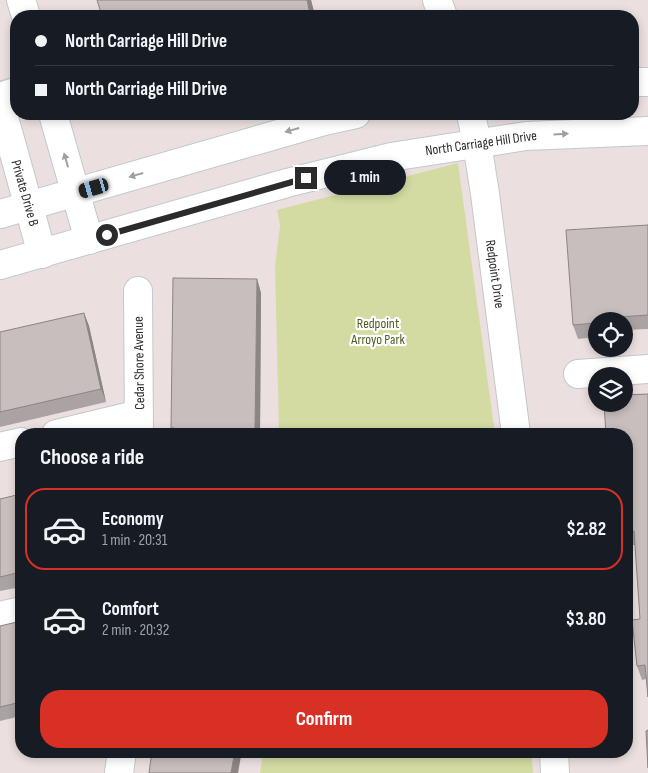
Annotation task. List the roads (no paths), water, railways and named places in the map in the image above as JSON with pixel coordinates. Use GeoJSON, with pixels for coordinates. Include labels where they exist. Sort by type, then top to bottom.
{"type":"FeatureCollection","features":[{"type":"Feature","properties":{"kind":"street"},"geometry":{"type":"LineString","coordinates":[[0,5],[10,0]]}},
{"type":"Feature","properties":{"kind":"street","name":"Private Drive B"},"geometry":{"type":"LineString","coordinates":[[0,103],[42,254]]}},
{"type":"Feature","properties":{"kind":"street"},"geometry":{"type":"LineString","coordinates":[[55,120],[89,240]]}},
{"type":"Feature","properties":{"kind":"street"},"geometry":{"type":"LineString","coordinates":[[0,214],[329,120]]}},
{"type":"Feature","properties":{"kind":"street","name":"Redpoint Drive"},"geometry":{"type":"LineString","coordinates":[[472,120],[477,143],[515,428]]}},
{"type":"Feature","properties":{"kind":"street","name":"North Carriage Hill Drive"},"geometry":{"type":"LineString","coordinates":[[0,265],[354,166],[421,152],[526,136],[648,131]]}},
{"type":"Feature","properties":{"kind":"street","name":"Cedar Shore Avenue"},"geometry":{"type":"LineString","coordinates":[[138,291],[139,424]]}},
{"type":"Feature","properties":{"kind":"street"},"geometry":{"type":"LineString","coordinates":[[578,374],[648,369]]}},
{"type":"Feature","properties":{"kind":"street"},"geometry":{"type":"LineString","coordinates":[[106,428],[139,424]]}},
{"type":"Feature","properties":{"kind":"street"},"geometry":{"type":"LineString","coordinates":[[0,447],[15,443]]}},
{"type":"Feature","properties":{"kind":"street"},"geometry":{"type":"LineString","coordinates":[[0,616],[15,612]]}},
{"type":"Feature","properties":{"kind":"street"},"geometry":{"type":"LineString","coordinates":[[119,773],[121,758]]}},
{"type":"Feature","properties":{"kind":"street"},"geometry":{"type":"LineString","coordinates":[[554,758],[555,773]]}},
{"type":"Feature","properties":{"kind":"park label","name":"Redpoint Arroyo Park"},"geometry":{"type":"Point","coordinates":[378,332]}}]}
